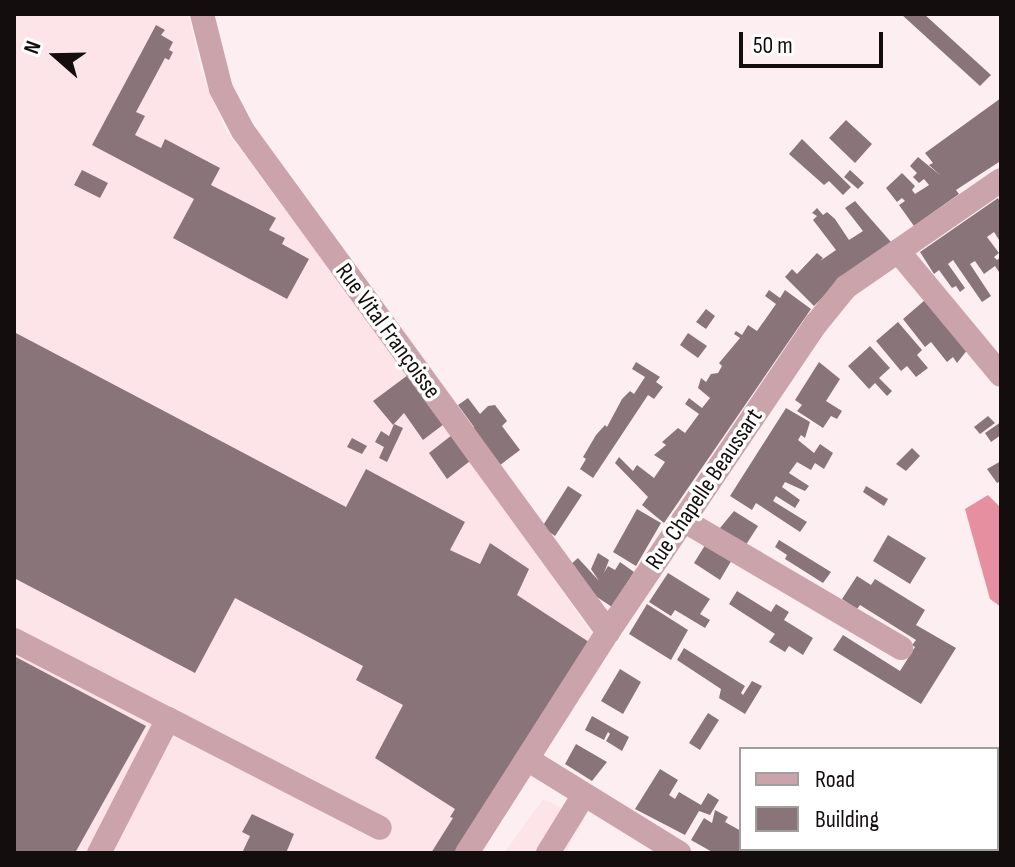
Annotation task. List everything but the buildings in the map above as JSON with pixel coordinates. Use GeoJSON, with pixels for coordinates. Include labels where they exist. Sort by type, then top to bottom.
{"type":"FeatureCollection","features":[{"type":"Feature","properties":{"kind":"street","name":"Rue Vital Françoisse"},"geometry":{"type":"LineString","coordinates":[[202,14],[221,89],[243,131],[608,632]]}},
{"type":"Feature","properties":{"kind":"street","name":"Rue Chapelle Beaussart"},"geometry":{"type":"LineString","coordinates":[[467,853],[608,632],[816,324],[846,287],[1001,180]]}},
{"type":"Feature","properties":{"kind":"street"},"geometry":{"type":"LineString","coordinates":[[898,251],[1001,375]]}},
{"type":"Feature","properties":{"kind":"street"},"geometry":{"type":"LineString","coordinates":[[683,520],[901,648]]}},
{"type":"Feature","properties":{"kind":"street"},"geometry":{"type":"LineString","coordinates":[[14,640],[380,828]]}},
{"type":"Feature","properties":{"kind":"street"},"geometry":{"type":"LineString","coordinates":[[99,853],[168,719]]}},
{"type":"Feature","properties":{"kind":"street"},"geometry":{"type":"LineString","coordinates":[[527,759],[679,853]]}},
{"type":"Feature","properties":{"kind":"street"},"geometry":{"type":"LineString","coordinates":[[548,853],[583,796]]}},
{"type":"Feature","properties":{"kind":"shaded area"},"geometry":{"type":"Polygon","coordinates":[[[14,14],[188,14],[201,70],[226,131],[479,468],[593,636],[450,853],[14,853],[14,14]]]}},
{"type":"Feature","properties":{"kind":"shaded area"},"geometry":{"type":"Polygon","coordinates":[[[988,495],[1001,508],[1001,607],[990,599],[965,509],[988,495]]]}},
{"type":"Feature","properties":{"kind":"shaded area"},"geometry":{"type":"Polygon","coordinates":[[[543,799],[585,819],[565,853],[504,853],[543,799]]]}}]}
